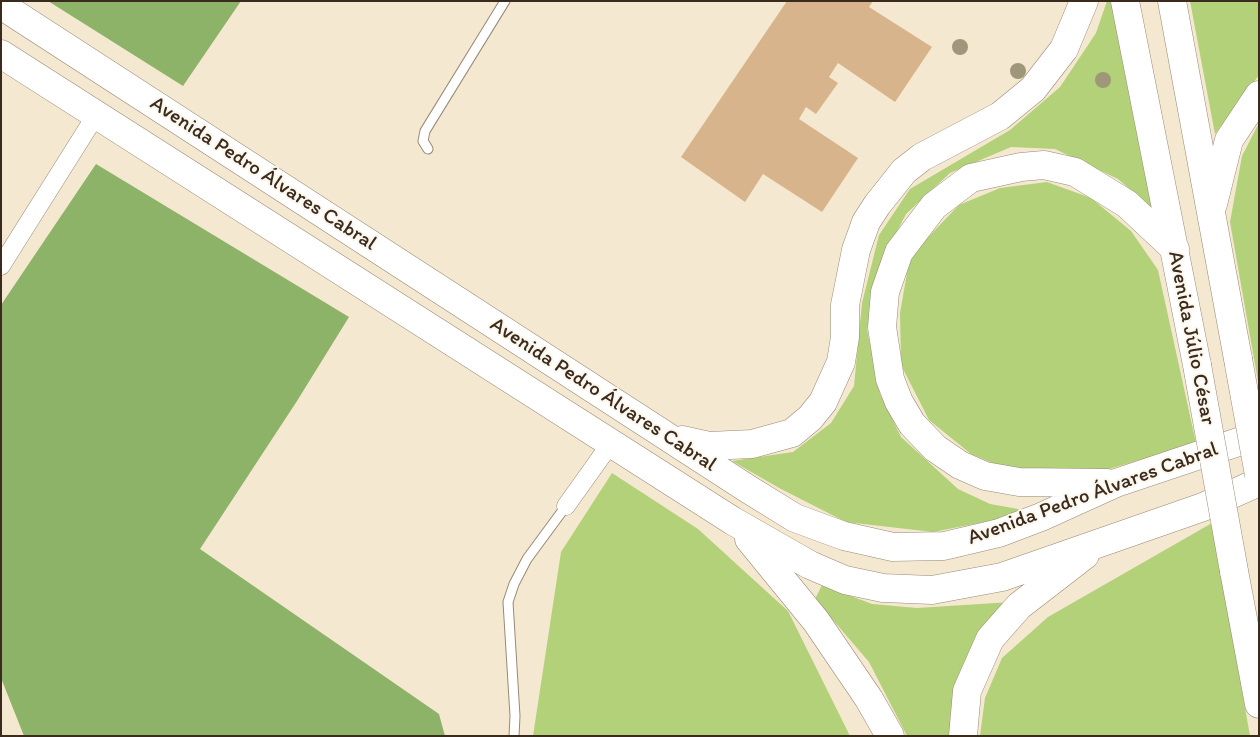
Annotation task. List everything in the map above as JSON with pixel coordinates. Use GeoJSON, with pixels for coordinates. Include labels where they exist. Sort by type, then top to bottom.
{"type":"FeatureCollection","features":[{"type":"Feature","properties":{"kind":"main road"},"geometry":{"type":"LineString","coordinates":[[666,436],[709,446],[752,444],[792,433],[810,418],[823,402],[841,362],[845,337],[845,305],[856,250],[866,222],[877,205],[904,171],[922,157],[1000,116],[1033,89],[1064,49],[1084,1]]}},
{"type":"Feature","properties":{"kind":"main road","name":"Avenida Júlio César"},"geometry":{"type":"LineString","coordinates":[[1125,1],[1175,249],[1259,704]]}},
{"type":"Feature","properties":{"kind":"main road","name":"Avenida Júlio César"},"geometry":{"type":"LineString","coordinates":[[1172,1],[1259,475]]}},
{"type":"Feature","properties":{"kind":"main road","name":"Avenida Pedro Álvares Cabral"},"geometry":{"type":"LineString","coordinates":[[1,5],[794,518],[844,536],[893,547],[944,546],[998,533],[1040,517],[1116,483],[1259,435]]}},
{"type":"Feature","properties":{"kind":"main road","name":"Avenida Pedro Álvares Cabral"},"geometry":{"type":"LineString","coordinates":[[1,54],[733,521],[810,565],[845,580],[883,588],[932,590],[1002,577],[1202,507],[1259,482]]}},
{"type":"Feature","properties":{"kind":"main road"},"geometry":{"type":"LineString","coordinates":[[1211,212],[1229,140],[1259,95]]}},
{"type":"Feature","properties":{"kind":"main road"},"geometry":{"type":"LineString","coordinates":[[1116,483],[1019,482],[985,476],[960,465],[935,448],[912,424],[899,402],[890,379],[882,328],[885,292],[899,252],[934,206],[971,178],[1021,167],[1044,165],[1075,172],[1127,204],[1175,249]]}},
{"type":"Feature","properties":{"kind":"main road"},"geometry":{"type":"LineString","coordinates":[[733,521],[816,621],[869,700],[890,736]]}},
{"type":"Feature","properties":{"kind":"main road"},"geometry":{"type":"LineString","coordinates":[[963,736],[967,691],[990,638],[1019,606],[1102,542]]}},
{"type":"Feature","properties":{"kind":"street"},"geometry":{"type":"LineString","coordinates":[[1,266],[96,115]]}},
{"type":"Feature","properties":{"kind":"street"},"geometry":{"type":"LineString","coordinates":[[566,506],[611,443]]}},
{"type":"Feature","properties":{"kind":"lane"},"geometry":{"type":"LineString","coordinates":[[428,149],[423,141],[425,131],[505,1]]}},
{"type":"Feature","properties":{"kind":"lane"},"geometry":{"type":"LineString","coordinates":[[514,736],[515,716],[508,602],[514,584],[528,560],[566,506]]}},
{"type":"Feature","properties":{"kind":"green space"},"geometry":{"type":"Polygon","coordinates":[[[48,1],[241,1],[183,86],[48,1]]]}},
{"type":"Feature","properties":{"kind":"green space"},"geometry":{"type":"Polygon","coordinates":[[[1107,1],[1116,1],[1155,211],[1118,179],[1055,149],[1011,147],[950,173],[906,214],[881,262],[867,329],[880,394],[901,437],[958,489],[990,504],[1035,512],[933,532],[846,522],[781,489],[732,461],[793,452],[831,423],[854,386],[862,303],[879,235],[910,189],[1010,130],[1060,87],[1096,33],[1107,1]]]}},
{"type":"Feature","properties":{"kind":"green space"},"geometry":{"type":"Polygon","coordinates":[[[1190,1],[1259,1],[1259,75],[1215,134],[1190,1]]]}},
{"type":"Feature","properties":{"kind":"green space"},"geometry":{"type":"Polygon","coordinates":[[[1259,123],[1259,387],[1230,222],[1242,156],[1259,123]]]}},
{"type":"Feature","properties":{"kind":"green space"},"geometry":{"type":"Polygon","coordinates":[[[96,164],[349,317],[297,401],[200,549],[439,714],[445,736],[24,736],[1,678],[1,305],[96,164]]]}},
{"type":"Feature","properties":{"kind":"green space"},"geometry":{"type":"Polygon","coordinates":[[[1047,182],[1091,198],[1131,231],[1158,270],[1196,443],[1096,473],[1019,474],[971,454],[929,420],[901,365],[900,313],[910,256],[959,205],[1000,188],[1047,182]]]}},
{"type":"Feature","properties":{"kind":"green space"},"geometry":{"type":"Polygon","coordinates":[[[612,473],[698,529],[788,611],[850,736],[533,736],[561,552],[612,473]]]}},
{"type":"Feature","properties":{"kind":"green space"},"geometry":{"type":"Polygon","coordinates":[[[1212,523],[1250,736],[980,736],[985,698],[1002,658],[1048,617],[1212,523]]]}},
{"type":"Feature","properties":{"kind":"green space"},"geometry":{"type":"Polygon","coordinates":[[[822,585],[872,604],[917,608],[1011,602],[977,645],[950,716],[950,736],[907,736],[869,662],[815,599],[822,585]]]}},
{"type":"Feature","properties":{"kind":"building"},"geometry":{"type":"Polygon","coordinates":[[[787,1],[873,1],[869,7],[932,47],[895,102],[838,63],[829,77],[838,83],[816,114],[806,107],[799,119],[858,158],[822,212],[763,174],[745,202],[681,157],[787,1]]]}}]}
